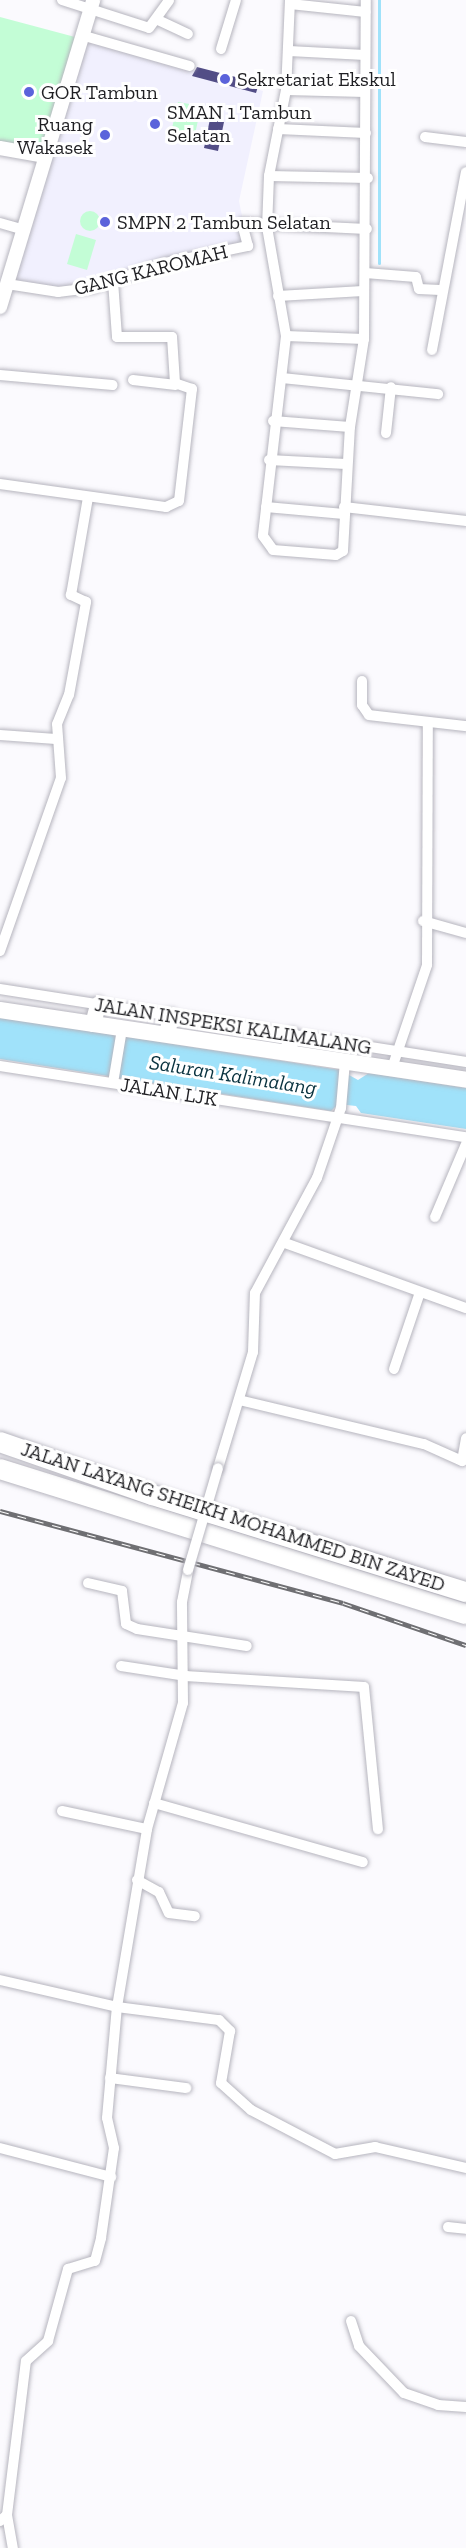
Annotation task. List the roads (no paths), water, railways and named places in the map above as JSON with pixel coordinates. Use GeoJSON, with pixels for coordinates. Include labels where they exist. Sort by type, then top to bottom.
{"type":"FeatureCollection","features":[{"type":"Feature","properties":{"kind":"highway","name":"JALAN LAYANG SHEIKH MOHAMMED BIN ZAYED"},"geometry":{"type":"LineString","coordinates":[[0,1442],[152,1495],[466,1592]]}},
{"type":"Feature","properties":{"kind":"highway"},"geometry":{"type":"LineString","coordinates":[[0,1450],[466,1592]]}},
{"type":"Feature","properties":{"kind":"highway","name":"JALAN LAYANG SHEIKH MOHAMMED BIN ZAYED"},"geometry":{"type":"LineString","coordinates":[[0,1456],[466,1603]]}},
{"type":"Feature","properties":{"kind":"highway"},"geometry":{"type":"LineString","coordinates":[[0,1469],[466,1614]]}},
{"type":"Feature","properties":{"kind":"main road"},"geometry":{"type":"LineString","coordinates":[[93,1024],[98,1005]]}},
{"type":"Feature","properties":{"kind":"main road","name":"JALAN INSPEKSI KALIMALANG"},"geometry":{"type":"LineString","coordinates":[[0,1010],[93,1024],[121,1032],[167,1034],[288,1052],[345,1069],[392,1068],[466,1080]]}},
{"type":"Feature","properties":{"kind":"main road"},"geometry":{"type":"LineString","coordinates":[[167,1034],[171,1016]]}},
{"type":"Feature","properties":{"kind":"main road"},"geometry":{"type":"LineString","coordinates":[[288,1052],[292,1035]]}},
{"type":"Feature","properties":{"kind":"street"},"geometry":{"type":"LineString","coordinates":[[62,0],[91,4],[145,28],[158,20],[169,0]]}},
{"type":"Feature","properties":{"kind":"street"},"geometry":{"type":"LineString","coordinates":[[221,49],[236,0]]}},
{"type":"Feature","properties":{"kind":"street"},"geometry":{"type":"LineString","coordinates":[[366,0],[366,12],[364,55],[368,178],[363,291],[364,339],[346,464],[342,553],[273,550],[264,542],[269,460],[273,421],[282,378],[285,336],[267,226],[268,176],[286,90],[290,2],[366,12]]}},
{"type":"Feature","properties":{"kind":"street"},"geometry":{"type":"LineString","coordinates":[[0,307],[91,4]]}},
{"type":"Feature","properties":{"kind":"street"},"geometry":{"type":"LineString","coordinates":[[158,20],[188,34]]}},
{"type":"Feature","properties":{"kind":"street"},"geometry":{"type":"LineString","coordinates":[[81,34],[190,66]]}},
{"type":"Feature","properties":{"kind":"street"},"geometry":{"type":"LineString","coordinates":[[289,51],[364,55]]}},
{"type":"Feature","properties":{"kind":"street"},"geometry":{"type":"LineString","coordinates":[[286,90],[365,92]]}},
{"type":"Feature","properties":{"kind":"street"},"geometry":{"type":"LineString","coordinates":[[278,129],[366,133]]}},
{"type":"Feature","properties":{"kind":"street"},"geometry":{"type":"LineString","coordinates":[[424,137],[466,142]]}},
{"type":"Feature","properties":{"kind":"street"},"geometry":{"type":"LineString","coordinates":[[0,148],[45,156]]}},
{"type":"Feature","properties":{"kind":"street"},"geometry":{"type":"LineString","coordinates":[[432,350],[440,290],[461,228],[466,172]]}},
{"type":"Feature","properties":{"kind":"street"},"geometry":{"type":"LineString","coordinates":[[268,176],[368,178]]}},
{"type":"Feature","properties":{"kind":"street"},"geometry":{"type":"LineString","coordinates":[[0,223],[24,230]]}},
{"type":"Feature","properties":{"kind":"street","name":"GANG KAROMAH"},"geometry":{"type":"LineString","coordinates":[[4,289],[65,292],[112,281],[163,264],[248,246],[242,223],[267,226]]}},
{"type":"Feature","properties":{"kind":"street"},"geometry":{"type":"LineString","coordinates":[[267,226],[367,229]]}},
{"type":"Feature","properties":{"kind":"street"},"geometry":{"type":"LineString","coordinates":[[365,273],[416,277],[419,289],[440,290]]}},
{"type":"Feature","properties":{"kind":"street"},"geometry":{"type":"LineString","coordinates":[[112,281],[117,337],[172,337],[176,385]]}},
{"type":"Feature","properties":{"kind":"street"},"geometry":{"type":"LineString","coordinates":[[278,296],[363,291]]}},
{"type":"Feature","properties":{"kind":"street"},"geometry":{"type":"LineString","coordinates":[[285,336],[364,339]]}},
{"type":"Feature","properties":{"kind":"street"},"geometry":{"type":"LineString","coordinates":[[0,375],[113,385]]}},
{"type":"Feature","properties":{"kind":"street"},"geometry":{"type":"LineString","coordinates":[[282,378],[358,382],[438,394]]}},
{"type":"Feature","properties":{"kind":"street"},"geometry":{"type":"LineString","coordinates":[[0,484],[166,507],[179,501],[192,390],[176,385],[133,380]]}},
{"type":"Feature","properties":{"kind":"street"},"geometry":{"type":"LineString","coordinates":[[386,433],[391,387]]}},
{"type":"Feature","properties":{"kind":"street"},"geometry":{"type":"LineString","coordinates":[[273,421],[350,427]]}},
{"type":"Feature","properties":{"kind":"street"},"geometry":{"type":"LineString","coordinates":[[269,460],[346,464]]}},
{"type":"Feature","properties":{"kind":"street"},"geometry":{"type":"LineString","coordinates":[[0,951],[61,778],[56,739],[86,602],[71,595],[88,498]]}},
{"type":"Feature","properties":{"kind":"street"},"geometry":{"type":"LineString","coordinates":[[266,507],[344,510],[466,521]]}},
{"type":"Feature","properties":{"kind":"street"},"geometry":{"type":"LineString","coordinates":[[362,681],[362,705],[369,715],[428,724],[466,726]]}},
{"type":"Feature","properties":{"kind":"street"},"geometry":{"type":"LineString","coordinates":[[392,1068],[425,981],[423,921],[428,724]]}},
{"type":"Feature","properties":{"kind":"street"},"geometry":{"type":"LineString","coordinates":[[0,735],[56,739]]}},
{"type":"Feature","properties":{"kind":"street"},"geometry":{"type":"LineString","coordinates":[[423,921],[466,933]]}},
{"type":"Feature","properties":{"kind":"street","name":"JALAN INSPEKSI KALIMALANG"},"geometry":{"type":"LineString","coordinates":[[0,989],[466,1062]]}},
{"type":"Feature","properties":{"kind":"street"},"geometry":{"type":"LineString","coordinates":[[113,1080],[121,1032]]}},
{"type":"Feature","properties":{"kind":"street","name":"JALAN LJK"},"geometry":{"type":"LineString","coordinates":[[0,1066],[339,1113],[466,1137]]}},
{"type":"Feature","properties":{"kind":"street"},"geometry":{"type":"LineString","coordinates":[[13,2548],[3,2518],[26,2361],[48,2341],[68,2269],[95,2261],[111,2176],[110,2078],[117,2007],[147,1829],[183,1703],[186,1676],[183,1636],[188,1570],[253,1352],[255,1293],[285,1243],[317,1178],[339,1113],[345,1069]]}},
{"type":"Feature","properties":{"kind":"street"},"geometry":{"type":"LineString","coordinates":[[435,1217],[466,1144]]}},
{"type":"Feature","properties":{"kind":"street"},"geometry":{"type":"LineString","coordinates":[[285,1243],[419,1295],[466,1308]]}},
{"type":"Feature","properties":{"kind":"street"},"geometry":{"type":"LineString","coordinates":[[394,1369],[419,1295]]}},
{"type":"Feature","properties":{"kind":"street"},"geometry":{"type":"LineString","coordinates":[[239,1400],[424,1444],[462,1461],[466,1438]]}},
{"type":"Feature","properties":{"kind":"street"},"geometry":{"type":"LineString","coordinates":[[88,1583],[122,1591],[126,1624],[248,1646]]}},
{"type":"Feature","properties":{"kind":"street"},"geometry":{"type":"LineString","coordinates":[[121,1666],[186,1676],[364,1687],[378,1829]]}},
{"type":"Feature","properties":{"kind":"street"},"geometry":{"type":"LineString","coordinates":[[154,1803],[363,1862]]}},
{"type":"Feature","properties":{"kind":"street"},"geometry":{"type":"LineString","coordinates":[[62,1811],[147,1829]]}},
{"type":"Feature","properties":{"kind":"street"},"geometry":{"type":"LineString","coordinates":[[137,1880],[159,1892],[169,1913],[195,1916]]}},
{"type":"Feature","properties":{"kind":"street"},"geometry":{"type":"LineString","coordinates":[[0,1980],[117,2007],[228,2025],[221,2083],[251,2110],[340,2156],[375,2147],[466,2168]]}},
{"type":"Feature","properties":{"kind":"street"},"geometry":{"type":"LineString","coordinates":[[110,2078],[186,2088]]}},
{"type":"Feature","properties":{"kind":"street"},"geometry":{"type":"LineString","coordinates":[[0,2148],[111,2176]]}},
{"type":"Feature","properties":{"kind":"street"},"geometry":{"type":"LineString","coordinates":[[448,2227],[466,2229]]}},
{"type":"Feature","properties":{"kind":"street"},"geometry":{"type":"LineString","coordinates":[[351,2321],[359,2346],[404,2393],[438,2405],[466,2407]]}},
{"type":"Feature","properties":{"kind":"water","name":"Saluran Kalimalang"},"geometry":{"type":"Polygon","coordinates":[[[0,1017],[340,1070],[358,1080],[369,1073],[466,1088],[466,1129],[361,1113],[356,1106],[338,1104],[331,1111],[0,1059],[0,1017]]]}},
{"type":"Feature","properties":{"kind":"waterway"},"geometry":{"type":"LineString","coordinates":[[379,0],[379,263]]}},
{"type":"Feature","properties":{"kind":"railway"},"geometry":{"type":"LineString","coordinates":[[0,1511],[343,1603],[466,1645]]}},
{"type":"Feature","properties":{"kind":"place","name":"Sekretariat Ekskul"},"geometry":{"type":"Point","coordinates":[225,79]}},
{"type":"Feature","properties":{"kind":"place","name":"GOR Tambun"},"geometry":{"type":"Point","coordinates":[29,92]}},
{"type":"Feature","properties":{"kind":"place","name":"SMAN 1 Tambun Selatan"},"geometry":{"type":"Point","coordinates":[155,124]}},
{"type":"Feature","properties":{"kind":"place","name":"Ruang Wakasek"},"geometry":{"type":"Point","coordinates":[105,135]}},
{"type":"Feature","properties":{"kind":"place","name":"SMPN 2 Tambun Selatan"},"geometry":{"type":"Point","coordinates":[105,222]}}]}
